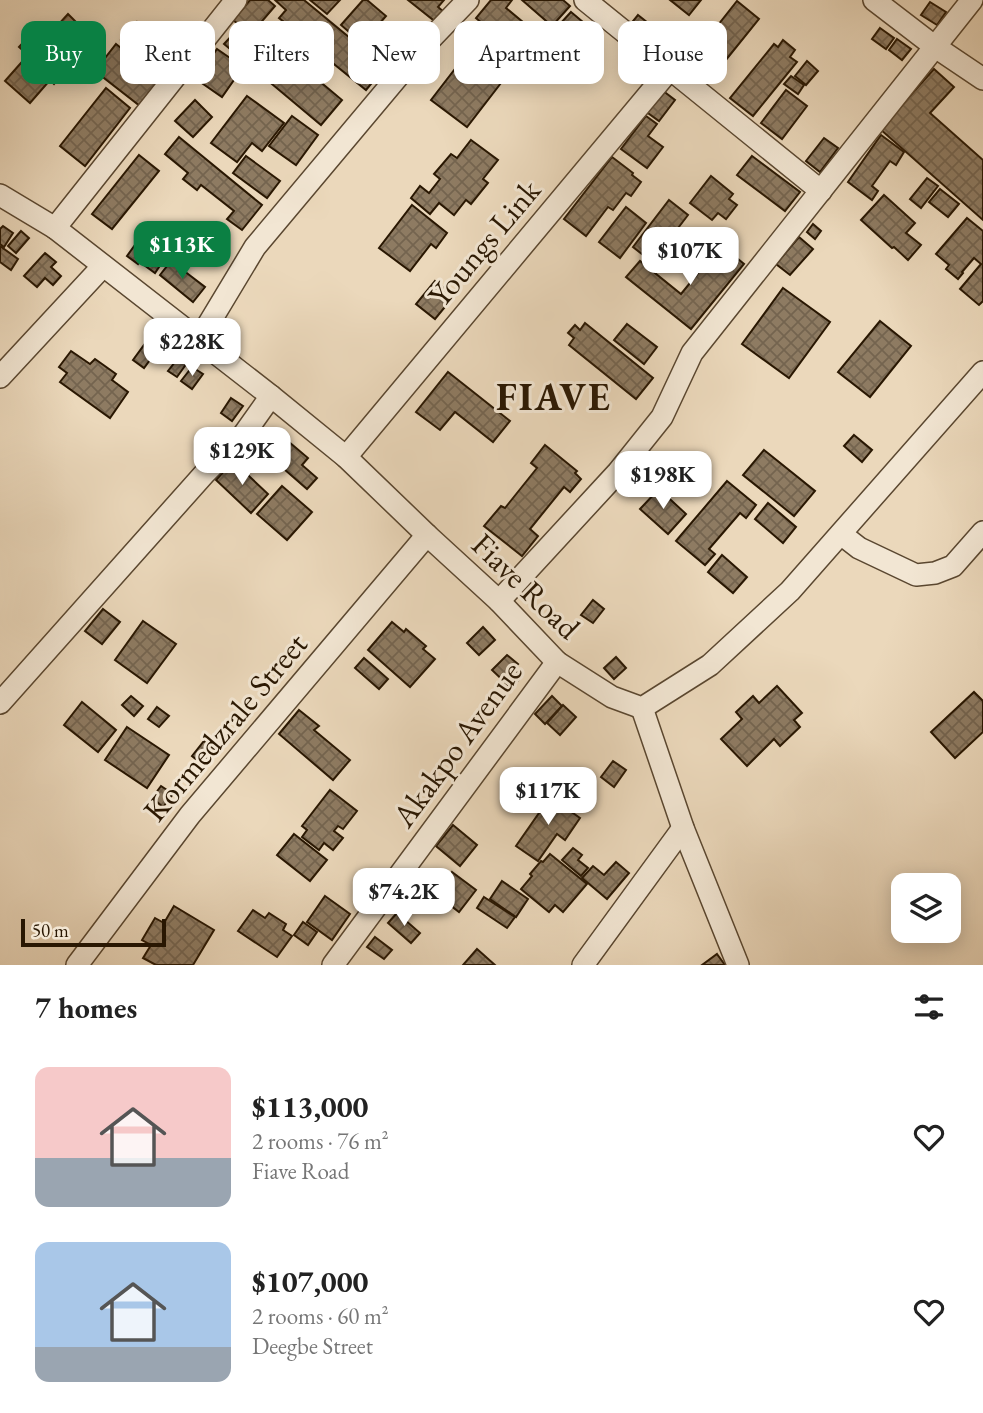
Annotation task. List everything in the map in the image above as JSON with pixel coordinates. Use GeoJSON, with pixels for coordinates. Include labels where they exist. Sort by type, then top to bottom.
{"type":"FeatureCollection","features":[{"type":"Feature","properties":{"kind":"street"},"geometry":{"type":"LineString","coordinates":[[55,228],[236,0]]}},
{"type":"Feature","properties":{"kind":"street"},"geometry":{"type":"LineString","coordinates":[[198,340],[255,247],[421,49],[468,0]]}},
{"type":"Feature","properties":{"kind":"street"},"geometry":{"type":"LineString","coordinates":[[585,0],[618,27]]}},
{"type":"Feature","properties":{"kind":"street"},"geometry":{"type":"LineString","coordinates":[[874,0],[983,79]]}},
{"type":"Feature","properties":{"kind":"street"},"geometry":{"type":"LineString","coordinates":[[499,601],[618,472],[662,417],[692,353],[972,0]]}},
{"type":"Feature","properties":{"kind":"street","name":"Youngs Link"},"geometry":{"type":"LineString","coordinates":[[346,457],[657,84]]}},
{"type":"Feature","properties":{"kind":"street"},"geometry":{"type":"LineString","coordinates":[[689,84],[821,191]]}},
{"type":"Feature","properties":{"kind":"street","name":"Fiave Road"},"geometry":{"type":"LineString","coordinates":[[0,195],[55,228],[346,457],[499,601],[557,662],[612,697],[642,708]]}},
{"type":"Feature","properties":{"kind":"street"},"geometry":{"type":"LineString","coordinates":[[0,377],[103,266]]}},
{"type":"Feature","properties":{"kind":"street"},"geometry":{"type":"LineString","coordinates":[[738,965],[683,828],[642,708],[710,665],[790,591],[983,372]]}},
{"type":"Feature","properties":{"kind":"street"},"geometry":{"type":"LineString","coordinates":[[0,703],[205,473],[244,434],[271,396]]}},
{"type":"Feature","properties":{"kind":"street"},"geometry":{"type":"LineString","coordinates":[[841,534],[859,548],[916,575],[935,573],[953,566],[983,532]]}},
{"type":"Feature","properties":{"kind":"street","name":"Kormedzrale Street"},"geometry":{"type":"LineString","coordinates":[[77,965],[190,815],[427,535]]}},
{"type":"Feature","properties":{"kind":"street","name":"Akakpo Avenue"},"geometry":{"type":"LineString","coordinates":[[333,965],[557,662]]}},
{"type":"Feature","properties":{"kind":"street"},"geometry":{"type":"LineString","coordinates":[[583,965],[683,828]]}},
{"type":"Feature","properties":{"kind":"building"},"geometry":{"type":"Polygon","coordinates":[[[250,0],[268,0],[275,6],[262,21],[233,20],[250,0]]]}},
{"type":"Feature","properties":{"kind":"building"},"geometry":{"type":"Polygon","coordinates":[[[275,0],[304,0],[329,21],[283,21],[279,18],[286,10],[275,0]]]}},
{"type":"Feature","properties":{"kind":"building"},"geometry":{"type":"Polygon","coordinates":[[[310,0],[340,0],[327,14],[310,0]]]}},
{"type":"Feature","properties":{"kind":"building"},"geometry":{"type":"Polygon","coordinates":[[[363,0],[367,0],[386,16],[382,21],[348,21],[348,31],[341,25],[363,0]]]}},
{"type":"Feature","properties":{"kind":"building"},"geometry":{"type":"Polygon","coordinates":[[[408,0],[444,0],[438,7],[445,13],[439,21],[434,21],[408,0]]]}},
{"type":"Feature","properties":{"kind":"building"},"geometry":{"type":"Polygon","coordinates":[[[491,0],[512,0],[506,8],[522,21],[480,21],[476,18],[491,0]]]}},
{"type":"Feature","properties":{"kind":"building"},"geometry":{"type":"Polygon","coordinates":[[[522,0],[563,0],[570,6],[556,21],[546,21],[522,0]]]}},
{"type":"Feature","properties":{"kind":"building"},"geometry":{"type":"Polygon","coordinates":[[[670,0],[701,0],[689,15],[670,0]]]}},
{"type":"Feature","properties":{"kind":"building"},"geometry":{"type":"Polygon","coordinates":[[[737,1],[759,19],[727,59],[727,21],[721,21],[737,1]]]}},
{"type":"Feature","properties":{"kind":"building"},"geometry":{"type":"Polygon","coordinates":[[[930,2],[946,12],[937,25],[921,15],[930,2]]]}},
{"type":"Feature","properties":{"kind":"building"},"geometry":{"type":"Polygon","coordinates":[[[571,12],[582,21],[563,21],[571,12]]]}},
{"type":"Feature","properties":{"kind":"building"},"geometry":{"type":"Polygon","coordinates":[[[68,14],[75,21],[62,21],[68,14]]]}},
{"type":"Feature","properties":{"kind":"building"},"geometry":{"type":"Polygon","coordinates":[[[638,15],[646,21],[633,21],[638,15]]]}},
{"type":"Feature","properties":{"kind":"building"},"geometry":{"type":"Polygon","coordinates":[[[334,25],[348,36],[348,75],[334,64],[334,25]]]}},
{"type":"Feature","properties":{"kind":"building"},"geometry":{"type":"Polygon","coordinates":[[[880,28],[894,38],[886,49],[872,39],[880,28]]]}},
{"type":"Feature","properties":{"kind":"building"},"geometry":{"type":"Polygon","coordinates":[[[897,39],[911,49],[902,60],[889,50],[897,39]]]}},
{"type":"Feature","properties":{"kind":"building"},"geometry":{"type":"Polygon","coordinates":[[[783,40],[795,50],[790,57],[797,62],[753,116],[730,98],[774,44],[778,47],[783,40]]]}},
{"type":"Feature","properties":{"kind":"building"},"geometry":{"type":"Polygon","coordinates":[[[116,44],[120,47],[120,84],[157,84],[140,106],[106,80],[106,57],[116,44]]]}},
{"type":"Feature","properties":{"kind":"building"},"geometry":{"type":"Polygon","coordinates":[[[217,49],[229,57],[231,84],[222,97],[203,84],[215,84],[217,49]]]}},
{"type":"Feature","properties":{"kind":"building"},"geometry":{"type":"Polygon","coordinates":[[[807,61],[818,71],[806,85],[795,76],[807,61]]]}},
{"type":"Feature","properties":{"kind":"building"},"geometry":{"type":"Polygon","coordinates":[[[21,63],[21,84],[47,84],[30,103],[5,81],[21,63]]]}},
{"type":"Feature","properties":{"kind":"building"},"geometry":{"type":"Polygon","coordinates":[[[934,69],[954,87],[930,113],[983,160],[983,220],[880,129],[934,69]]]}},
{"type":"Feature","properties":{"kind":"building"},"geometry":{"type":"Polygon","coordinates":[[[454,70],[454,84],[500,84],[467,127],[431,100],[454,70]]]}},
{"type":"Feature","properties":{"kind":"building"},"geometry":{"type":"Polygon","coordinates":[[[791,76],[804,85],[798,94],[784,84],[791,76]]]}},
{"type":"Feature","properties":{"kind":"building"},"geometry":{"type":"Polygon","coordinates":[[[272,84],[323,84],[342,100],[321,125],[272,84]]]}},
{"type":"Feature","properties":{"kind":"building"},"geometry":{"type":"Polygon","coordinates":[[[359,84],[371,84],[366,90],[359,84]]]}},
{"type":"Feature","properties":{"kind":"building"},"geometry":{"type":"Polygon","coordinates":[[[658,87],[675,100],[659,121],[641,108],[658,87]]]}},
{"type":"Feature","properties":{"kind":"building"},"geometry":{"type":"Polygon","coordinates":[[[106,88],[130,108],[85,166],[60,146],[106,88]]]}},
{"type":"Feature","properties":{"kind":"building"},"geometry":{"type":"Polygon","coordinates":[[[786,90],[807,106],[782,139],[761,123],[786,90]]]}},
{"type":"Feature","properties":{"kind":"building"},"geometry":{"type":"Polygon","coordinates":[[[247,96],[284,123],[262,151],[252,143],[237,162],[211,143],[247,96]]]}},
{"type":"Feature","properties":{"kind":"building"},"geometry":{"type":"Polygon","coordinates":[[[195,100],[212,117],[193,137],[175,121],[195,100]]]}},
{"type":"Feature","properties":{"kind":"building"},"geometry":{"type":"Polygon","coordinates":[[[292,116],[318,135],[296,165],[269,146],[292,116]]]}},
{"type":"Feature","properties":{"kind":"building"},"geometry":{"type":"Polygon","coordinates":[[[646,116],[657,124],[648,136],[663,147],[647,168],[621,149],[646,116]]]}},
{"type":"Feature","properties":{"kind":"building"},"geometry":{"type":"Polygon","coordinates":[[[881,135],[904,152],[896,165],[890,161],[872,186],[878,191],[872,200],[848,182],[881,135]]]}},
{"type":"Feature","properties":{"kind":"building"},"geometry":{"type":"Polygon","coordinates":[[[179,137],[262,205],[242,230],[227,219],[234,211],[201,185],[197,190],[183,179],[188,173],[165,154],[179,137]]]}},
{"type":"Feature","properties":{"kind":"building"},"geometry":{"type":"Polygon","coordinates":[[[824,138],[838,148],[820,172],[806,161],[824,138]]]}},
{"type":"Feature","properties":{"kind":"building"},"geometry":{"type":"Polygon","coordinates":[[[471,140],[498,160],[483,179],[488,183],[471,204],[466,200],[454,215],[439,203],[430,214],[411,198],[420,186],[429,193],[440,179],[434,174],[451,154],[457,158],[471,140]]]}},
{"type":"Feature","properties":{"kind":"building"},"geometry":{"type":"Polygon","coordinates":[[[139,155],[159,171],[112,229],[92,214],[139,155]]]}},
{"type":"Feature","properties":{"kind":"building"},"geometry":{"type":"Polygon","coordinates":[[[246,156],[280,181],[267,198],[233,173],[246,156]]]}},
{"type":"Feature","properties":{"kind":"building"},"geometry":{"type":"Polygon","coordinates":[[[752,156],[800,192],[785,211],[737,175],[752,156]]]}},
{"type":"Feature","properties":{"kind":"building"},"geometry":{"type":"Polygon","coordinates":[[[612,157],[641,182],[631,196],[626,193],[613,210],[608,207],[586,236],[564,219],[612,157]]]}},
{"type":"Feature","properties":{"kind":"building"},"geometry":{"type":"Polygon","coordinates":[[[711,176],[733,194],[729,199],[737,205],[726,219],[718,213],[712,220],[690,203],[711,176]]]}},
{"type":"Feature","properties":{"kind":"building"},"geometry":{"type":"Polygon","coordinates":[[[927,178],[938,186],[921,208],[910,199],[927,178]]]}},
{"type":"Feature","properties":{"kind":"building"},"geometry":{"type":"Polygon","coordinates":[[[940,189],[959,204],[948,217],[929,202],[940,189]]]}},
{"type":"Feature","properties":{"kind":"building"},"geometry":{"type":"Polygon","coordinates":[[[884,195],[915,223],[906,233],[921,245],[908,260],[861,220],[884,195]]]}},
{"type":"Feature","properties":{"kind":"building"},"geometry":{"type":"Polygon","coordinates":[[[669,200],[688,215],[652,262],[633,247],[669,200]]]}},
{"type":"Feature","properties":{"kind":"building"},"geometry":{"type":"Polygon","coordinates":[[[412,205],[447,233],[436,248],[431,244],[410,271],[379,248],[412,205]]]}},
{"type":"Feature","properties":{"kind":"building"},"geometry":{"type":"Polygon","coordinates":[[[626,207],[646,223],[620,258],[599,242],[626,207]]]}},
{"type":"Feature","properties":{"kind":"building"},"geometry":{"type":"Polygon","coordinates":[[[967,218],[983,231],[983,301],[979,305],[960,289],[981,264],[974,258],[958,279],[946,269],[949,265],[936,254],[967,218]]]}},
{"type":"Feature","properties":{"kind":"building"},"geometry":{"type":"Polygon","coordinates":[[[813,224],[821,231],[815,239],[807,232],[813,224]]]}},
{"type":"Feature","properties":{"kind":"building"},"geometry":{"type":"Polygon","coordinates":[[[3,226],[13,233],[4,247],[0,244],[0,229],[3,226]]]}},
{"type":"Feature","properties":{"kind":"building"},"geometry":{"type":"Polygon","coordinates":[[[21,231],[29,238],[16,253],[8,246],[21,231]]]}},
{"type":"Feature","properties":{"kind":"building"},"geometry":{"type":"Polygon","coordinates":[[[799,237],[813,249],[790,275],[776,264],[799,237]]]}},
{"type":"Feature","properties":{"kind":"building"},"geometry":{"type":"Polygon","coordinates":[[[137,242],[149,250],[138,264],[127,256],[137,242]]]}},
{"type":"Feature","properties":{"kind":"building"},"geometry":{"type":"Polygon","coordinates":[[[721,245],[744,264],[691,329],[626,277],[640,261],[681,294],[721,245]]]}},
{"type":"Feature","properties":{"kind":"building"},"geometry":{"type":"Polygon","coordinates":[[[0,246],[18,259],[11,270],[0,262],[0,246]]]}},
{"type":"Feature","properties":{"kind":"building"},"geometry":{"type":"Polygon","coordinates":[[[154,250],[165,258],[155,273],[144,265],[154,250]]]}},
{"type":"Feature","properties":{"kind":"building"},"geometry":{"type":"Polygon","coordinates":[[[45,253],[56,262],[51,267],[61,276],[53,285],[45,278],[37,287],[24,276],[45,253]]]}},
{"type":"Feature","properties":{"kind":"building"},"geometry":{"type":"Polygon","coordinates":[[[171,261],[205,287],[193,302],[160,275],[171,261]]]}},
{"type":"Feature","properties":{"kind":"building"},"geometry":{"type":"Polygon","coordinates":[[[435,281],[454,296],[435,319],[416,304],[435,281]]]}},
{"type":"Feature","properties":{"kind":"building"},"geometry":{"type":"Polygon","coordinates":[[[783,288],[830,322],[789,378],[742,344],[783,288]]]}},
{"type":"Feature","properties":{"kind":"building"},"geometry":{"type":"Polygon","coordinates":[[[880,321],[911,346],[870,397],[838,372],[880,321]]]}},
{"type":"Feature","properties":{"kind":"building"},"geometry":{"type":"Polygon","coordinates":[[[585,323],[653,378],[636,399],[569,345],[574,338],[568,333],[575,325],[580,330],[585,323]]]}},
{"type":"Feature","properties":{"kind":"building"},"geometry":{"type":"Polygon","coordinates":[[[627,324],[657,347],[644,364],[614,340],[627,324]]]}},
{"type":"Feature","properties":{"kind":"building"},"geometry":{"type":"Polygon","coordinates":[[[144,345],[155,353],[144,368],[133,360],[144,345]]]}},
{"type":"Feature","properties":{"kind":"building"},"geometry":{"type":"Polygon","coordinates":[[[71,351],[90,364],[95,359],[116,374],[112,380],[128,392],[110,418],[60,382],[67,373],[59,367],[71,351]]]}},
{"type":"Feature","properties":{"kind":"building"},"geometry":{"type":"Polygon","coordinates":[[[179,357],[187,363],[177,377],[168,371],[179,357]]]}},
{"type":"Feature","properties":{"kind":"building"},"geometry":{"type":"Polygon","coordinates":[[[192,367],[203,374],[192,389],[181,381],[192,367]]]}},
{"type":"Feature","properties":{"kind":"building"},"geometry":{"type":"Polygon","coordinates":[[[448,372],[510,421],[493,442],[455,412],[440,430],[416,412],[448,372]]]}},
{"type":"Feature","properties":{"kind":"building"},"geometry":{"type":"Polygon","coordinates":[[[231,398],[243,406],[232,421],[221,413],[231,398]]]}},
{"type":"Feature","properties":{"kind":"building"},"geometry":{"type":"Polygon","coordinates":[[[276,431],[308,458],[302,465],[317,478],[307,489],[261,449],[276,431]]]}},
{"type":"Feature","properties":{"kind":"building"},"geometry":{"type":"Polygon","coordinates":[[[854,435],[872,450],[862,462],[844,446],[854,435]]]}},
{"type":"Feature","properties":{"kind":"building"},"geometry":{"type":"Polygon","coordinates":[[[545,445],[577,471],[575,473],[581,479],[570,492],[564,487],[530,529],[538,536],[522,556],[484,526],[501,506],[505,508],[537,468],[531,463],[545,445]]]}},
{"type":"Feature","properties":{"kind":"building"},"geometry":{"type":"Polygon","coordinates":[[[764,450],[815,491],[794,516],[743,475],[764,450]]]}},
{"type":"Feature","properties":{"kind":"building"},"geometry":{"type":"Polygon","coordinates":[[[233,461],[268,494],[251,513],[216,480],[233,461]]]}},
{"type":"Feature","properties":{"kind":"building"},"geometry":{"type":"Polygon","coordinates":[[[727,481],[756,505],[746,518],[740,513],[709,549],[715,554],[705,565],[676,541],[727,481]]]}},
{"type":"Feature","properties":{"kind":"building"},"geometry":{"type":"Polygon","coordinates":[[[282,486],[312,512],[287,540],[257,514],[282,486]]]}},
{"type":"Feature","properties":{"kind":"building"},"geometry":{"type":"Polygon","coordinates":[[[659,489],[686,514],[668,534],[640,509],[659,489]]]}},
{"type":"Feature","properties":{"kind":"building"},"geometry":{"type":"Polygon","coordinates":[[[768,503],[796,527],[783,543],[755,519],[768,503]]]}},
{"type":"Feature","properties":{"kind":"building"},"geometry":{"type":"Polygon","coordinates":[[[722,555],[747,577],[733,593],[708,572],[722,555]]]}},
{"type":"Feature","properties":{"kind":"building"},"geometry":{"type":"Polygon","coordinates":[[[593,600],[604,609],[593,623],[581,615],[593,600]]]}},
{"type":"Feature","properties":{"kind":"building"},"geometry":{"type":"Polygon","coordinates":[[[103,609],[120,622],[102,644],[85,631],[103,609]]]}},
{"type":"Feature","properties":{"kind":"building"},"geometry":{"type":"Polygon","coordinates":[[[143,621],[176,644],[147,683],[115,660],[143,621]]]}},
{"type":"Feature","properties":{"kind":"building"},"geometry":{"type":"Polygon","coordinates":[[[392,622],[404,632],[406,629],[426,646],[423,649],[435,659],[410,687],[368,650],[392,622]]]}},
{"type":"Feature","properties":{"kind":"building"},"geometry":{"type":"Polygon","coordinates":[[[483,627],[495,640],[479,655],[467,643],[483,627]]]}},
{"type":"Feature","properties":{"kind":"building"},"geometry":{"type":"Polygon","coordinates":[[[507,655],[518,664],[514,668],[522,676],[511,688],[492,670],[507,655]]]}},
{"type":"Feature","properties":{"kind":"building"},"geometry":{"type":"Polygon","coordinates":[[[616,657],[626,668],[614,679],[604,668],[616,657]]]}},
{"type":"Feature","properties":{"kind":"building"},"geometry":{"type":"Polygon","coordinates":[[[364,658],[388,679],[379,689],[355,668],[364,658]]]}},
{"type":"Feature","properties":{"kind":"building"},"geometry":{"type":"Polygon","coordinates":[[[777,686],[802,713],[794,720],[800,727],[780,746],[774,739],[747,766],[721,739],[742,719],[736,712],[753,696],[759,703],[777,686]]]}},
{"type":"Feature","properties":{"kind":"building"},"geometry":{"type":"Polygon","coordinates":[[[974,692],[983,701],[983,732],[955,758],[931,732],[974,692]]]}},
{"type":"Feature","properties":{"kind":"building"},"geometry":{"type":"Polygon","coordinates":[[[131,696],[143,706],[134,716],[122,705],[131,696]]]}},
{"type":"Feature","properties":{"kind":"building"},"geometry":{"type":"Polygon","coordinates":[[[552,696],[562,706],[545,724],[535,714],[552,696]]]}},
{"type":"Feature","properties":{"kind":"building"},"geometry":{"type":"Polygon","coordinates":[[[82,702],[116,730],[98,752],[64,725],[82,702]]]}},
{"type":"Feature","properties":{"kind":"building"},"geometry":{"type":"Polygon","coordinates":[[[563,705],[576,717],[560,735],[547,723],[563,705]]]}},
{"type":"Feature","properties":{"kind":"building"},"geometry":{"type":"Polygon","coordinates":[[[157,707],[169,716],[159,727],[148,719],[157,707]]]}},
{"type":"Feature","properties":{"kind":"building"},"geometry":{"type":"Polygon","coordinates":[[[299,710],[319,726],[314,730],[350,760],[333,780],[279,734],[299,710]]]}},
{"type":"Feature","properties":{"kind":"building"},"geometry":{"type":"Polygon","coordinates":[[[127,727],[169,755],[147,788],[105,760],[127,727]]]}},
{"type":"Feature","properties":{"kind":"building"},"geometry":{"type":"Polygon","coordinates":[[[204,741],[216,750],[203,765],[192,756],[204,741]]]}},
{"type":"Feature","properties":{"kind":"building"},"geometry":{"type":"Polygon","coordinates":[[[613,761],[626,770],[614,787],[601,777],[613,761]]]}},
{"type":"Feature","properties":{"kind":"building"},"geometry":{"type":"Polygon","coordinates":[[[161,786],[173,794],[163,807],[152,798],[161,786]]]}},
{"type":"Feature","properties":{"kind":"building"},"geometry":{"type":"Polygon","coordinates":[[[330,790],[357,811],[343,829],[338,826],[334,831],[343,838],[333,850],[324,843],[319,850],[302,837],[307,830],[302,826],[330,790]]]}},
{"type":"Feature","properties":{"kind":"building"},"geometry":{"type":"Polygon","coordinates":[[[553,793],[566,802],[563,806],[580,818],[565,840],[557,834],[538,861],[516,846],[553,793]]]}},
{"type":"Feature","properties":{"kind":"building"},"geometry":{"type":"Polygon","coordinates":[[[453,825],[477,845],[460,866],[436,846],[453,825]]]}},
{"type":"Feature","properties":{"kind":"building"},"geometry":{"type":"Polygon","coordinates":[[[294,834],[327,860],[310,881],[277,855],[294,834]]]}},
{"type":"Feature","properties":{"kind":"building"},"geometry":{"type":"Polygon","coordinates":[[[573,848],[582,855],[578,860],[588,868],[581,876],[562,860],[573,848]]]}},
{"type":"Feature","properties":{"kind":"building"},"geometry":{"type":"Polygon","coordinates":[[[550,854],[587,884],[563,912],[555,905],[549,912],[521,889],[532,876],[530,874],[550,854]]]}},
{"type":"Feature","properties":{"kind":"building"},"geometry":{"type":"Polygon","coordinates":[[[616,862],[629,873],[607,899],[582,878],[593,866],[604,875],[616,862]]]}},
{"type":"Feature","properties":{"kind":"building"},"geometry":{"type":"Polygon","coordinates":[[[452,872],[476,890],[459,912],[436,894],[452,872]]]}},
{"type":"Feature","properties":{"kind":"building"},"geometry":{"type":"Polygon","coordinates":[[[502,881],[528,899],[516,917],[490,899],[502,881]]]}},
{"type":"Feature","properties":{"kind":"building"},"geometry":{"type":"Polygon","coordinates":[[[325,896],[350,914],[332,940],[307,922],[325,896]]]}},
{"type":"Feature","properties":{"kind":"building"},"geometry":{"type":"Polygon","coordinates":[[[484,897],[515,917],[507,928],[477,908],[484,897]]]}},
{"type":"Feature","properties":{"kind":"building"},"geometry":{"type":"Polygon","coordinates":[[[174,906],[214,930],[193,965],[156,965],[143,958],[151,945],[142,940],[155,918],[164,923],[174,906]]]}},
{"type":"Feature","properties":{"kind":"building"},"geometry":{"type":"Polygon","coordinates":[[[253,910],[265,918],[269,913],[286,924],[283,930],[292,936],[277,957],[238,931],[253,910]]]}},
{"type":"Feature","properties":{"kind":"building"},"geometry":{"type":"Polygon","coordinates":[[[397,913],[420,933],[411,943],[388,923],[397,913]]]}},
{"type":"Feature","properties":{"kind":"building"},"geometry":{"type":"Polygon","coordinates":[[[303,922],[317,932],[308,945],[294,935],[303,922]]]}},
{"type":"Feature","properties":{"kind":"building"},"geometry":{"type":"Polygon","coordinates":[[[375,937],[392,950],[384,959],[367,947],[375,937]]]}},
{"type":"Feature","properties":{"kind":"building"},"geometry":{"type":"Polygon","coordinates":[[[477,949],[495,965],[463,965],[477,949]]]}},
{"type":"Feature","properties":{"kind":"building"},"geometry":{"type":"Polygon","coordinates":[[[717,954],[725,965],[702,965],[717,954]]]}},
{"type":"Feature","properties":{"kind":"district","name":"FIAVE"},"geometry":{"type":"Point","coordinates":[554,397]}}]}
